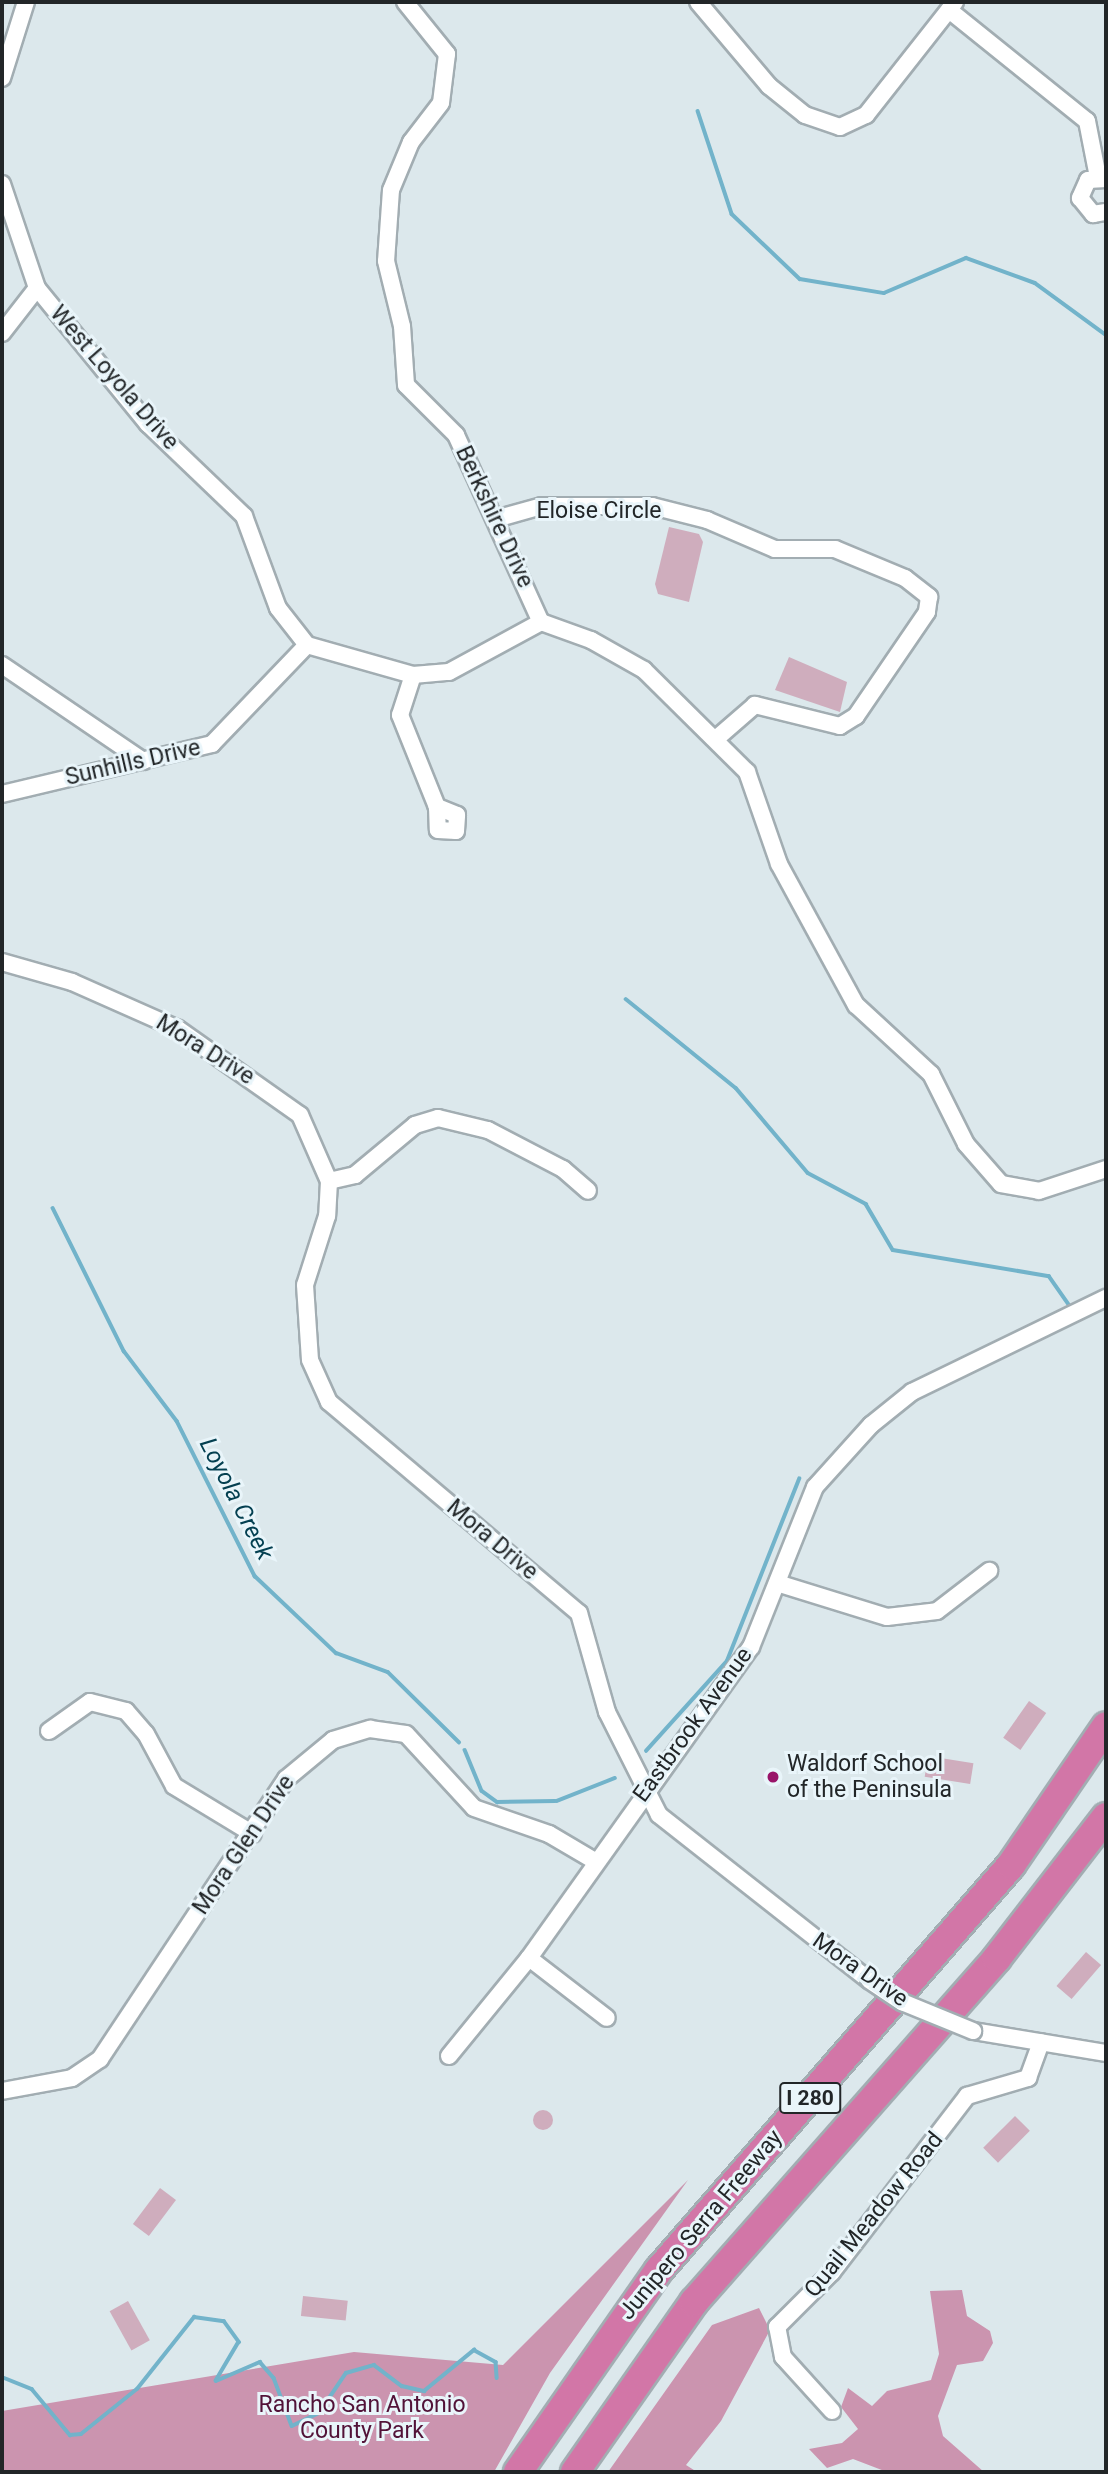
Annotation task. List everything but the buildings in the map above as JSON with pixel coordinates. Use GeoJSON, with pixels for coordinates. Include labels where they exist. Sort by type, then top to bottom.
{"type":"FeatureCollection","features":[{"type":"Feature","properties":{"kind":"highway","name":"Junipero Serra Freeway"},"geometry":{"type":"LineString","coordinates":[[518,2472],[659,2270],[984,1898],[1106,1726]]}},
{"type":"Feature","properties":{"kind":"highway","name":"Junipero Serra Freeway"},"geometry":{"type":"LineString","coordinates":[[575,2472],[694,2302],[997,1958],[1106,1817]]}},
{"type":"Feature","properties":{"kind":"street"},"geometry":{"type":"LineString","coordinates":[[2,78],[26,2]]}},
{"type":"Feature","properties":{"kind":"street","name":"Berkshire Drive"},"geometry":{"type":"LineString","coordinates":[[405,2],[447,54],[441,103],[411,142],[391,190],[386,261],[402,326],[407,385],[456,435],[499,518],[541,622]]}},
{"type":"Feature","properties":{"kind":"street"},"geometry":{"type":"LineString","coordinates":[[698,2],[769,86],[805,115],[840,127],[866,115],[952,6],[1087,121],[1102,178],[1081,188],[1080,198],[1093,214],[1106,212]]}},
{"type":"Feature","properties":{"kind":"street","name":"West Loyola Drive"},"geometry":{"type":"LineString","coordinates":[[2,184],[37,288],[148,424],[244,516],[278,608],[307,645]]}},
{"type":"Feature","properties":{"kind":"street"},"geometry":{"type":"LineString","coordinates":[[2,333],[37,288]]}},
{"type":"Feature","properties":{"kind":"street","name":"Eloise Circle"},"geometry":{"type":"LineString","coordinates":[[499,518],[542,506],[652,506],[707,520],[775,549],[835,549],[905,578],[929,597],[927,612],[856,716],[840,726],[755,705],[718,737]]}},
{"type":"Feature","properties":{"kind":"street"},"geometry":{"type":"LineString","coordinates":[[307,645],[413,675],[449,672],[541,622],[591,640],[643,670],[718,737],[747,772],[779,864],[856,1005],[931,1074],[966,1144],[1001,1184],[1039,1191],[1106,1169]]}},
{"type":"Feature","properties":{"kind":"street","name":"Sunhills Drive"},"geometry":{"type":"LineString","coordinates":[[2,794],[212,744],[307,645]]}},
{"type":"Feature","properties":{"kind":"street"},"geometry":{"type":"LineString","coordinates":[[2,665],[143,761]]}},
{"type":"Feature","properties":{"kind":"street"},"geometry":{"type":"LineString","coordinates":[[413,675],[400,715],[438,807]]}},
{"type":"Feature","properties":{"kind":"street","name":"Mora Drive"},"geometry":{"type":"LineString","coordinates":[[2,962],[130,1005],[223,1056],[300,1115],[330,1181],[327,1216],[305,1285],[310,1360],[329,1402],[579,1613],[607,1713],[659,1815],[708,1858],[902,2002],[973,2031],[1106,2053]]}},
{"type":"Feature","properties":{"kind":"street"},"geometry":{"type":"LineString","coordinates":[[330,1181],[355,1175],[415,1125],[438,1118],[488,1130],[563,1169],[588,1191]]}},
{"type":"Feature","properties":{"kind":"street","name":"Eastbrook Avenue"},"geometry":{"type":"LineString","coordinates":[[449,2056],[529,1958],[593,1860],[751,1647],[815,1488],[871,1425],[912,1392],[1106,1298]]}},
{"type":"Feature","properties":{"kind":"street"},"geometry":{"type":"LineString","coordinates":[[777,1583],[887,1616],[937,1611],[989,1571]]}},
{"type":"Feature","properties":{"kind":"street"},"geometry":{"type":"LineString","coordinates":[[49,1731],[90,1702],[125,1711],[146,1734],[174,1786],[253,1834]]}},
{"type":"Feature","properties":{"kind":"street","name":"Mora Glen Drive"},"geometry":{"type":"LineString","coordinates":[[2,2091],[72,2078],[100,2059],[253,1834],[286,1779],[321,1745],[391,1729],[420,1746],[452,1791],[474,1808],[549,1834],[593,1860]]}},
{"type":"Feature","properties":{"kind":"street"},"geometry":{"type":"LineString","coordinates":[[529,1958],[607,2018]]}},
{"type":"Feature","properties":{"kind":"street","name":"Quail Meadow Road"},"geometry":{"type":"LineString","coordinates":[[832,2411],[783,2357],[778,2327],[832,2272],[967,2096],[1028,2078],[1041,2042]]}},
{"type":"Feature","properties":{"kind":"shaded area"},"geometry":{"type":"Polygon","coordinates":[[[669,527],[699,534],[703,542],[689,602],[658,594],[655,584],[669,527]]]}},
{"type":"Feature","properties":{"kind":"shaded area"},"geometry":{"type":"Polygon","coordinates":[[[789,657],[847,682],[840,712],[775,690],[789,657]]]}},
{"type":"Feature","properties":{"kind":"shaded area"},"geometry":{"type":"Polygon","coordinates":[[[1029,1701],[1046,1713],[1020,1750],[1003,1738],[1029,1701]]]}},
{"type":"Feature","properties":{"kind":"shaded area"},"geometry":{"type":"Polygon","coordinates":[[[928,1756],[973,1763],[970,1784],[925,1777],[928,1756]]]}},
{"type":"Feature","properties":{"kind":"shaded area"},"geometry":{"type":"Polygon","coordinates":[[[1086,1952],[1101,1965],[1072,1999],[1056,1986],[1086,1952]]]}},
{"type":"Feature","properties":{"kind":"shaded area"},"geometry":{"type":"Polygon","coordinates":[[[543,2110],[550,2113],[553,2120],[550,2127],[543,2130],[536,2127],[533,2120],[536,2113],[543,2110]]]}},
{"type":"Feature","properties":{"kind":"shaded area"},"geometry":{"type":"Polygon","coordinates":[[[1015,2116],[1030,2131],[998,2163],[983,2148],[1015,2116]]]}},
{"type":"Feature","properties":{"kind":"shaded area"},"geometry":{"type":"Polygon","coordinates":[[[160,2188],[176,2200],[149,2236],[133,2224],[160,2188]]]}},
{"type":"Feature","properties":{"kind":"shaded area"},"geometry":{"type":"Polygon","coordinates":[[[303,2296],[348,2301],[346,2321],[301,2316],[303,2296]]]}},
{"type":"Feature","properties":{"kind":"shaded area"},"geometry":{"type":"Polygon","coordinates":[[[128,2301],[150,2340],[131,2351],[110,2311],[128,2301]]]}},
{"type":"Feature","properties":{"kind":"green space","name":"Rancho San Antonio County Park"},"geometry":{"type":"Polygon","coordinates":[[[688,2180],[550,2373],[494,2472],[2,2472],[2,2411],[354,2352],[503,2365],[688,2180]]]}},
{"type":"Feature","properties":{"kind":"green space"},"geometry":{"type":"Polygon","coordinates":[[[962,2290],[967,2316],[990,2331],[993,2343],[983,2361],[957,2365],[938,2416],[943,2436],[984,2472],[887,2472],[853,2459],[827,2468],[809,2449],[842,2443],[858,2429],[841,2407],[848,2388],[872,2406],[887,2391],[931,2380],[939,2354],[930,2291],[962,2290]]]}},
{"type":"Feature","properties":{"kind":"green space"},"geometry":{"type":"Polygon","coordinates":[[[759,2308],[770,2330],[721,2421],[686,2465],[697,2472],[608,2472],[712,2325],[759,2308]]]}},
{"type":"Feature","properties":{"kind":"waterway"},"geometry":{"type":"LineString","coordinates":[[698,111],[732,214],[800,279],[884,293],[966,258],[1035,283],[1106,335]]}},
{"type":"Feature","properties":{"kind":"waterway"},"geometry":{"type":"LineString","coordinates":[[626,999],[736,1088],[808,1173],[866,1204],[893,1250],[1049,1276],[1070,1306]]}},
{"type":"Feature","properties":{"kind":"waterway","name":"Loyola Creek"},"geometry":{"type":"LineString","coordinates":[[53,1208],[124,1351],[177,1421],[255,1576],[336,1653],[388,1672],[459,1742]]}},
{"type":"Feature","properties":{"kind":"waterway","name":"Loyola Creek"},"geometry":{"type":"LineString","coordinates":[[646,1751],[727,1661],[799,1479]]}},
{"type":"Feature","properties":{"kind":"waterway","name":"Loyola Creek"},"geometry":{"type":"LineString","coordinates":[[465,1750],[482,1791],[497,1802],[555,1801]]}},
{"type":"Feature","properties":{"kind":"waterway","name":"Loyola Creek"},"geometry":{"type":"LineString","coordinates":[[557,1801],[615,1778]]}},
{"type":"Feature","properties":{"kind":"waterway"},"geometry":{"type":"LineString","coordinates":[[2,2377],[32,2389],[70,2435],[81,2434],[137,2389],[194,2317],[224,2321],[239,2342],[216,2381],[260,2362],[274,2378],[292,2426],[319,2413],[346,2373],[374,2365],[402,2386],[424,2391],[474,2350],[496,2362],[497,2378]]}},
{"type":"Feature","properties":{"kind":"place","name":"Waldorf School of the Peninsula"},"geometry":{"type":"Point","coordinates":[773,1777]}}]}
